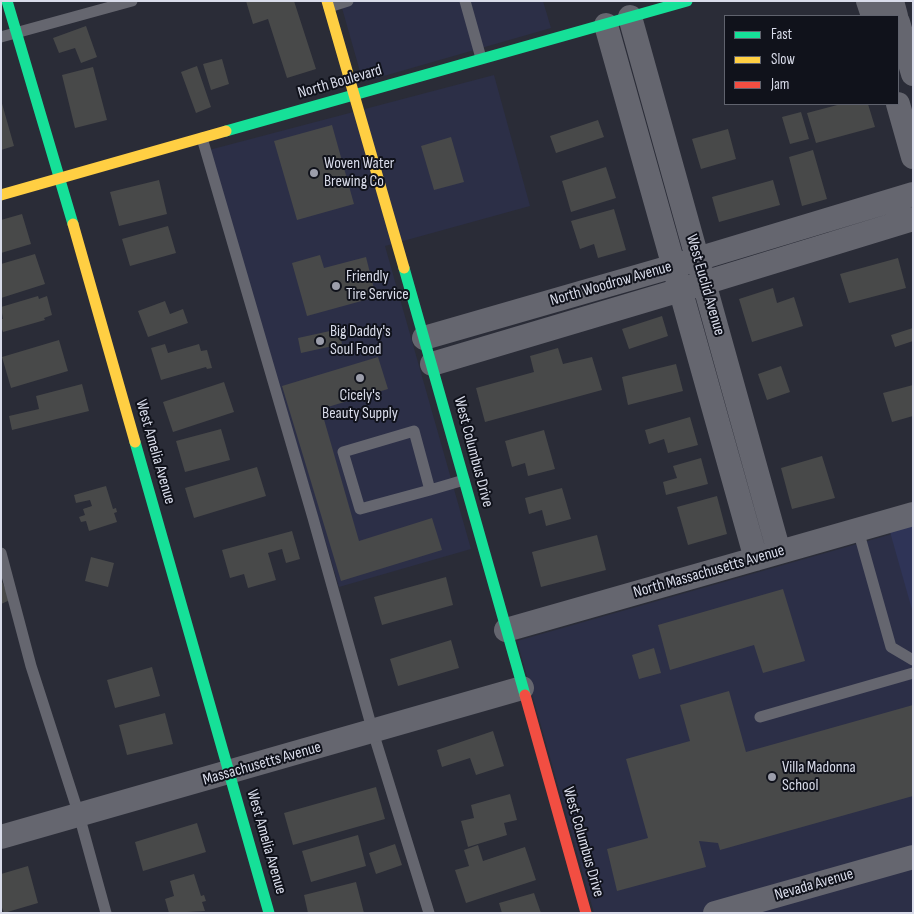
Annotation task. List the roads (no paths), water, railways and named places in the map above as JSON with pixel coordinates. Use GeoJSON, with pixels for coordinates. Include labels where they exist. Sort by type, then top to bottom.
{"type":"FeatureCollection","features":[{"type":"Feature","properties":{"kind":"street","name":"West Amelia Avenue"},"geometry":{"type":"LineString","coordinates":[[7,1],[60,178],[270,913]]}},
{"type":"Feature","properties":{"kind":"street","name":"North Boulevard"},"geometry":{"type":"LineString","coordinates":[[1,195],[606,24],[634,11],[687,1]]}},
{"type":"Feature","properties":{"kind":"street"},"geometry":{"type":"LineString","coordinates":[[868,1],[873,15]]}},
{"type":"Feature","properties":{"kind":"street"},"geometry":{"type":"LineString","coordinates":[[892,1],[896,15]]}},
{"type":"Feature","properties":{"kind":"street","name":"West Columbus Drive"},"geometry":{"type":"LineString","coordinates":[[328,4],[432,364],[586,913]]}},
{"type":"Feature","properties":{"kind":"street","name":"West Euclid Avenue"},"geometry":{"type":"LineString","coordinates":[[634,11],[704,283],[779,552]]}},
{"type":"Feature","properties":{"kind":"street","name":"West Euclid Avenue"},"geometry":{"type":"LineString","coordinates":[[606,24],[756,559]]}},
{"type":"Feature","properties":{"kind":"street"},"geometry":{"type":"LineString","coordinates":[[899,25],[913,74]]}},
{"type":"Feature","properties":{"kind":"street"},"geometry":{"type":"LineString","coordinates":[[898,105],[913,157]]}},
{"type":"Feature","properties":{"kind":"street","name":"North Woodrow Avenue"},"geometry":{"type":"LineString","coordinates":[[424,338],[698,259],[913,194]]}},
{"type":"Feature","properties":{"kind":"street","name":"North Woodrow Avenue"},"geometry":{"type":"LineString","coordinates":[[432,364],[913,219]]}},
{"type":"Feature","properties":{"kind":"street","name":"North Massachusetts Avenue"},"geometry":{"type":"LineString","coordinates":[[506,630],[913,514]]}},
{"type":"Feature","properties":{"kind":"street","name":"Massachusetts Avenue"},"geometry":{"type":"LineString","coordinates":[[1,837],[522,688]]}},
{"type":"Feature","properties":{"kind":"street","name":"Nevada Avenue"},"geometry":{"type":"LineString","coordinates":[[715,913],[740,909],[913,857]]}},
{"type":"Feature","properties":{"kind":"lane"},"geometry":{"type":"LineString","coordinates":[[1,37],[132,1]]}},
{"type":"Feature","properties":{"kind":"lane"},"geometry":{"type":"LineString","coordinates":[[328,4],[348,1]]}},
{"type":"Feature","properties":{"kind":"lane"},"geometry":{"type":"LineString","coordinates":[[465,1],[481,58]]}},
{"type":"Feature","properties":{"kind":"lane"},"geometry":{"type":"LineString","coordinates":[[202,138],[313,518],[372,732],[429,913]]}},
{"type":"Feature","properties":{"kind":"lane"},"geometry":{"type":"LineString","coordinates":[[430,490],[414,431],[343,452],[360,509],[430,490],[464,480]]}},
{"type":"Feature","properties":{"kind":"lane"},"geometry":{"type":"LineString","coordinates":[[858,530],[891,647],[913,660]]}},
{"type":"Feature","properties":{"kind":"lane"},"geometry":{"type":"LineString","coordinates":[[1,553],[31,666],[79,815],[106,913]]}},
{"type":"Feature","properties":{"kind":"lane"},"geometry":{"type":"LineString","coordinates":[[760,716],[913,673]]}},
{"type":"Feature","properties":{"kind":"place","name":"Woven Water Brewing Co"},"geometry":{"type":"Point","coordinates":[314,173]}},
{"type":"Feature","properties":{"kind":"place","name":"Friendly Tire Service"},"geometry":{"type":"Point","coordinates":[336,286]}},
{"type":"Feature","properties":{"kind":"place","name":"Big Daddy's Soul Food"},"geometry":{"type":"Point","coordinates":[320,341]}},
{"type":"Feature","properties":{"kind":"place","name":"Cicely's Beauty Supply"},"geometry":{"type":"Point","coordinates":[360,378]}},
{"type":"Feature","properties":{"kind":"place","name":"Villa Madonna School"},"geometry":{"type":"Point","coordinates":[772,777]}}]}
